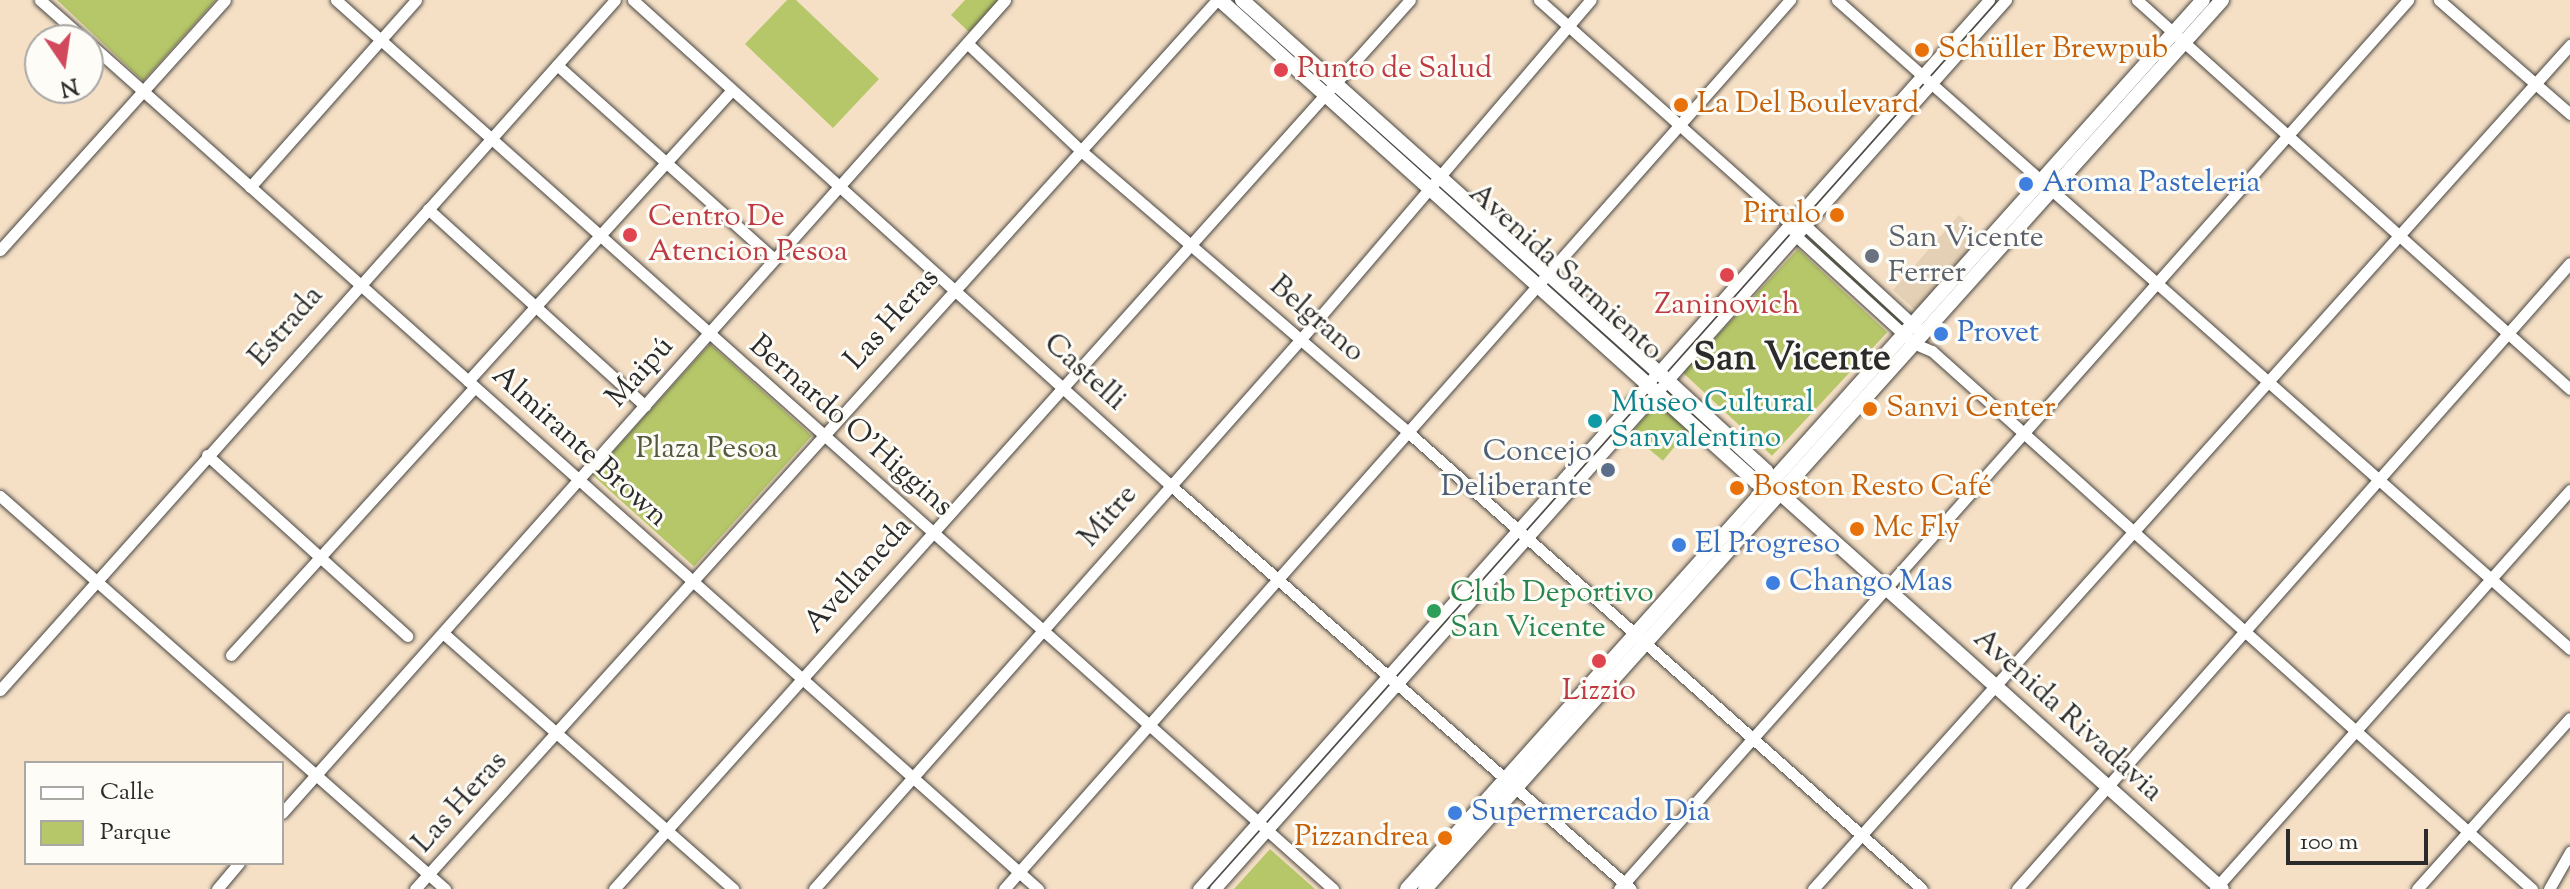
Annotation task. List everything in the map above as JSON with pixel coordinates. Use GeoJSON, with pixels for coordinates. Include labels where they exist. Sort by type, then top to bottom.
{"type":"FeatureCollection","features":[{"type":"Feature","properties":{"kind":"main road","name":"Avenida Sarmiento"},"geometry":{"type":"LineString","coordinates":[[1218,0],[1440,175],[1544,280]]}},
{"type":"Feature","properties":{"kind":"main road","name":"Avenida Sarmiento"},"geometry":{"type":"LineString","coordinates":[[1242,0],[1430,188],[1544,280],[1766,471],[1775,489]]}},
{"type":"Feature","properties":{"kind":"main road"},"geometry":{"type":"LineString","coordinates":[[2179,38],[2203,0]]}},
{"type":"Feature","properties":{"kind":"main road"},"geometry":{"type":"LineString","coordinates":[[1407,889],[1644,646],[1775,489],[2046,184],[2179,38],[2222,0]]}},
{"type":"Feature","properties":{"kind":"main road"},"geometry":{"type":"LineString","coordinates":[[1425,889],[1632,635],[1775,489]]}},
{"type":"Feature","properties":{"kind":"main road","name":"Avenida Rivadavia"},"geometry":{"type":"LineString","coordinates":[[1775,489],[2218,888]]}},
{"type":"Feature","properties":{"kind":"street","name":"Almirante Brown"},"geometry":{"type":"LineString","coordinates":[[40,0],[68,24]]}},
{"type":"Feature","properties":{"kind":"street"},"geometry":{"type":"LineString","coordinates":[[3,241],[225,0]]}},
{"type":"Feature","properties":{"kind":"street","name":"Bernardo O'Higgins"},"geometry":{"type":"LineString","coordinates":[[336,0],[1333,889]]}},
{"type":"Feature","properties":{"kind":"street"},"geometry":{"type":"LineString","coordinates":[[250,187],[416,0]]}},
{"type":"Feature","properties":{"kind":"street","name":"Estrada"},"geometry":{"type":"LineString","coordinates":[[0,690],[358,283],[615,0]]}},
{"type":"Feature","properties":{"kind":"street","name":"Castelli"},"geometry":{"type":"LineString","coordinates":[[633,0],[1169,484],[1625,887]]}},
{"type":"Feature","properties":{"kind":"street","name":"Maipú"},"geometry":{"type":"LineString","coordinates":[[284,811],[1005,0]]}},
{"type":"Feature","properties":{"kind":"street","name":"Las Heras"},"geometry":{"type":"LineString","coordinates":[[415,889],[1079,149],[1218,0]]}},
{"type":"Feature","properties":{"kind":"street","name":"Avellaneda"},"geometry":{"type":"LineString","coordinates":[[614,889],[1410,0]]}},
{"type":"Feature","properties":{"kind":"street"},"geometry":{"type":"LineString","coordinates":[[1539,0],[1790,224],[1796,236],[1913,333]]}},
{"type":"Feature","properties":{"kind":"street","name":"Mitre"},"geometry":{"type":"LineString","coordinates":[[814,889],[1169,484],[1301,339],[1591,0]]}},
{"type":"Feature","properties":{"kind":"street"},"geometry":{"type":"LineString","coordinates":[[1004,889],[1790,0]]}},
{"type":"Feature","properties":{"kind":"street"},"geometry":{"type":"LineString","coordinates":[[1837,0],[2570,649]]}},
{"type":"Feature","properties":{"kind":"street"},"geometry":{"type":"LineString","coordinates":[[1215,889],[1393,681],[1659,382],[1806,226],[1989,0]]}},
{"type":"Feature","properties":{"kind":"street"},"geometry":{"type":"LineString","coordinates":[[1659,382],[1790,224],[2006,0]]}},
{"type":"Feature","properties":{"kind":"street"},"geometry":{"type":"LineString","coordinates":[[2137,0],[2570,389]]}},
{"type":"Feature","properties":{"kind":"street"},"geometry":{"type":"LineString","coordinates":[[1625,887],[1751,740],[2408,0]]}},
{"type":"Feature","properties":{"kind":"street"},"geometry":{"type":"LineString","coordinates":[[2439,0],[2570,114]]}},
{"type":"Feature","properties":{"kind":"street","name":"Belgrano"},"geometry":{"type":"LineString","coordinates":[[967,43],[1079,149],[1409,433],[1644,646],[1922,889]]}},
{"type":"Feature","properties":{"kind":"street"},"geometry":{"type":"LineString","coordinates":[[1813,889],[2396,235],[2570,45]]}},
{"type":"Feature","properties":{"kind":"street","name":"Almirante Brown"},"geometry":{"type":"LineString","coordinates":[[104,56],[1038,889]]}},
{"type":"Feature","properties":{"kind":"street"},"geometry":{"type":"LineString","coordinates":[[557,65],[774,259]]}},
{"type":"Feature","properties":{"kind":"street"},"geometry":{"type":"LineString","coordinates":[[231,655],[472,384],[665,160],[731,91]]}},
{"type":"Feature","properties":{"kind":"street"},"geometry":{"type":"LineString","coordinates":[[428,209],[645,406]]}},
{"type":"Feature","properties":{"kind":"street"},"geometry":{"type":"LineString","coordinates":[[1790,224],[1806,226],[1932,351],[2132,533],[2356,727],[2532,889]]}},
{"type":"Feature","properties":{"kind":"street"},"geometry":{"type":"LineString","coordinates":[[2017,889],[2570,263]]}},
{"type":"Feature","properties":{"kind":"street"},"geometry":{"type":"LineString","coordinates":[[207,455],[407,636]]}},
{"type":"Feature","properties":{"kind":"street"},"geometry":{"type":"LineString","coordinates":[[2218,888],[2356,727],[2570,490]]}},
{"type":"Feature","properties":{"kind":"street"},"geometry":{"type":"LineString","coordinates":[[0,496],[445,889]]}},
{"type":"Feature","properties":{"kind":"street"},"geometry":{"type":"LineString","coordinates":[[443,633],[733,889]]}},
{"type":"Feature","properties":{"kind":"street"},"geometry":{"type":"LineString","coordinates":[[1198,889],[1256,823],[1393,681]]}},
{"type":"Feature","properties":{"kind":"street"},"geometry":{"type":"LineString","coordinates":[[2417,889],[2570,718]]}},
{"type":"Feature","properties":{"kind":"street"},"geometry":{"type":"LineString","coordinates":[[2549,889],[2570,852]]}},
{"type":"Feature","properties":{"kind":"street"},"geometry":{"type":"LineString","coordinates":[[217,889],[237,865]]}},
{"type":"Feature","properties":{"kind":"shaded area"},"geometry":{"type":"Polygon","coordinates":[[[1959,215],[1982,236],[1923,308],[1914,309],[1893,290],[1959,215]]]}},
{"type":"Feature","properties":{"kind":"green space"},"geometry":{"type":"Polygon","coordinates":[[[57,0],[216,0],[143,81],[104,44],[104,24],[82,24],[57,0]]]}},
{"type":"Feature","properties":{"kind":"green space"},"geometry":{"type":"Polygon","coordinates":[[[787,0],[796,0],[879,79],[833,128],[745,44],[787,0]]]}},
{"type":"Feature","properties":{"kind":"green space"},"geometry":{"type":"Polygon","coordinates":[[[965,0],[998,0],[969,32],[951,15],[965,0]]]}},
{"type":"Feature","properties":{"kind":"green space"},"geometry":{"type":"Polygon","coordinates":[[[1814,237],[1902,319],[1896,325],[1808,244],[1814,237]]]}},
{"type":"Feature","properties":{"kind":"green space"},"geometry":{"type":"Polygon","coordinates":[[[1798,249],[1887,332],[1772,456],[1683,373],[1798,249]]]}},
{"type":"Feature","properties":{"kind":"green space","name":"Plaza Pesoa"},"geometry":{"type":"Polygon","coordinates":[[[710,344],[812,436],[694,566],[592,475],[710,344]]]}},
{"type":"Feature","properties":{"kind":"green space"},"geometry":{"type":"Polygon","coordinates":[[[1659,400],[1691,427],[1663,461],[1631,434],[1659,400]]]}},
{"type":"Feature","properties":{"kind":"green space"},"geometry":{"type":"Polygon","coordinates":[[[1270,849],[1315,889],[1234,889],[1270,849]]]}},
{"type":"Feature","properties":{"kind":"place","name":"Schüller Brewpub"},"geometry":{"type":"Point","coordinates":[1922,50]}},
{"type":"Feature","properties":{"kind":"place","name":"Punto de Salud"},"geometry":{"type":"Point","coordinates":[1281,70]}},
{"type":"Feature","properties":{"kind":"place","name":"La Del Boulevard"},"geometry":{"type":"Point","coordinates":[1681,105]}},
{"type":"Feature","properties":{"kind":"place","name":"Aroma Pasteleria"},"geometry":{"type":"Point","coordinates":[2026,184]}},
{"type":"Feature","properties":{"kind":"place","name":"Pirulo"},"geometry":{"type":"Point","coordinates":[1837,215]}},
{"type":"Feature","properties":{"kind":"place","name":"Centro De Atencion Pesoa"},"geometry":{"type":"Point","coordinates":[630,235]}},
{"type":"Feature","properties":{"kind":"place","name":"San Vicente Ferrer"},"geometry":{"type":"Point","coordinates":[1872,256]}},
{"type":"Feature","properties":{"kind":"place","name":"Zaninovich"},"geometry":{"type":"Point","coordinates":[1727,275]}},
{"type":"Feature","properties":{"kind":"place","name":"Provet"},"geometry":{"type":"Point","coordinates":[1941,334]}},
{"type":"Feature","properties":{"kind":"place","name":"Sanvi Center"},"geometry":{"type":"Point","coordinates":[1870,409]}},
{"type":"Feature","properties":{"kind":"place","name":"Museo Cultural Sanvalentino"},"geometry":{"type":"Point","coordinates":[1595,421]}},
{"type":"Feature","properties":{"kind":"place","name":"Concejo Deliberante"},"geometry":{"type":"Point","coordinates":[1608,470]}},
{"type":"Feature","properties":{"kind":"place","name":"Boston Resto Café"},"geometry":{"type":"Point","coordinates":[1737,488]}},
{"type":"Feature","properties":{"kind":"place","name":"Mc Fly"},"geometry":{"type":"Point","coordinates":[1857,529]}},
{"type":"Feature","properties":{"kind":"place","name":"El Progreso"},"geometry":{"type":"Point","coordinates":[1679,545]}},
{"type":"Feature","properties":{"kind":"place","name":"Chango Mas"},"geometry":{"type":"Point","coordinates":[1773,583]}},
{"type":"Feature","properties":{"kind":"place","name":"Club Deportivo San Vicente"},"geometry":{"type":"Point","coordinates":[1434,611]}},
{"type":"Feature","properties":{"kind":"place","name":"Lizzio"},"geometry":{"type":"Point","coordinates":[1599,661]}},
{"type":"Feature","properties":{"kind":"place","name":"Supermercado Dia"},"geometry":{"type":"Point","coordinates":[1455,813]}},
{"type":"Feature","properties":{"kind":"place","name":"Pizzandrea"},"geometry":{"type":"Point","coordinates":[1445,838]}},
{"type":"Feature","properties":{"kind":"district","name":"San Vicente"},"geometry":{"type":"Point","coordinates":[1792,361]}}]}
